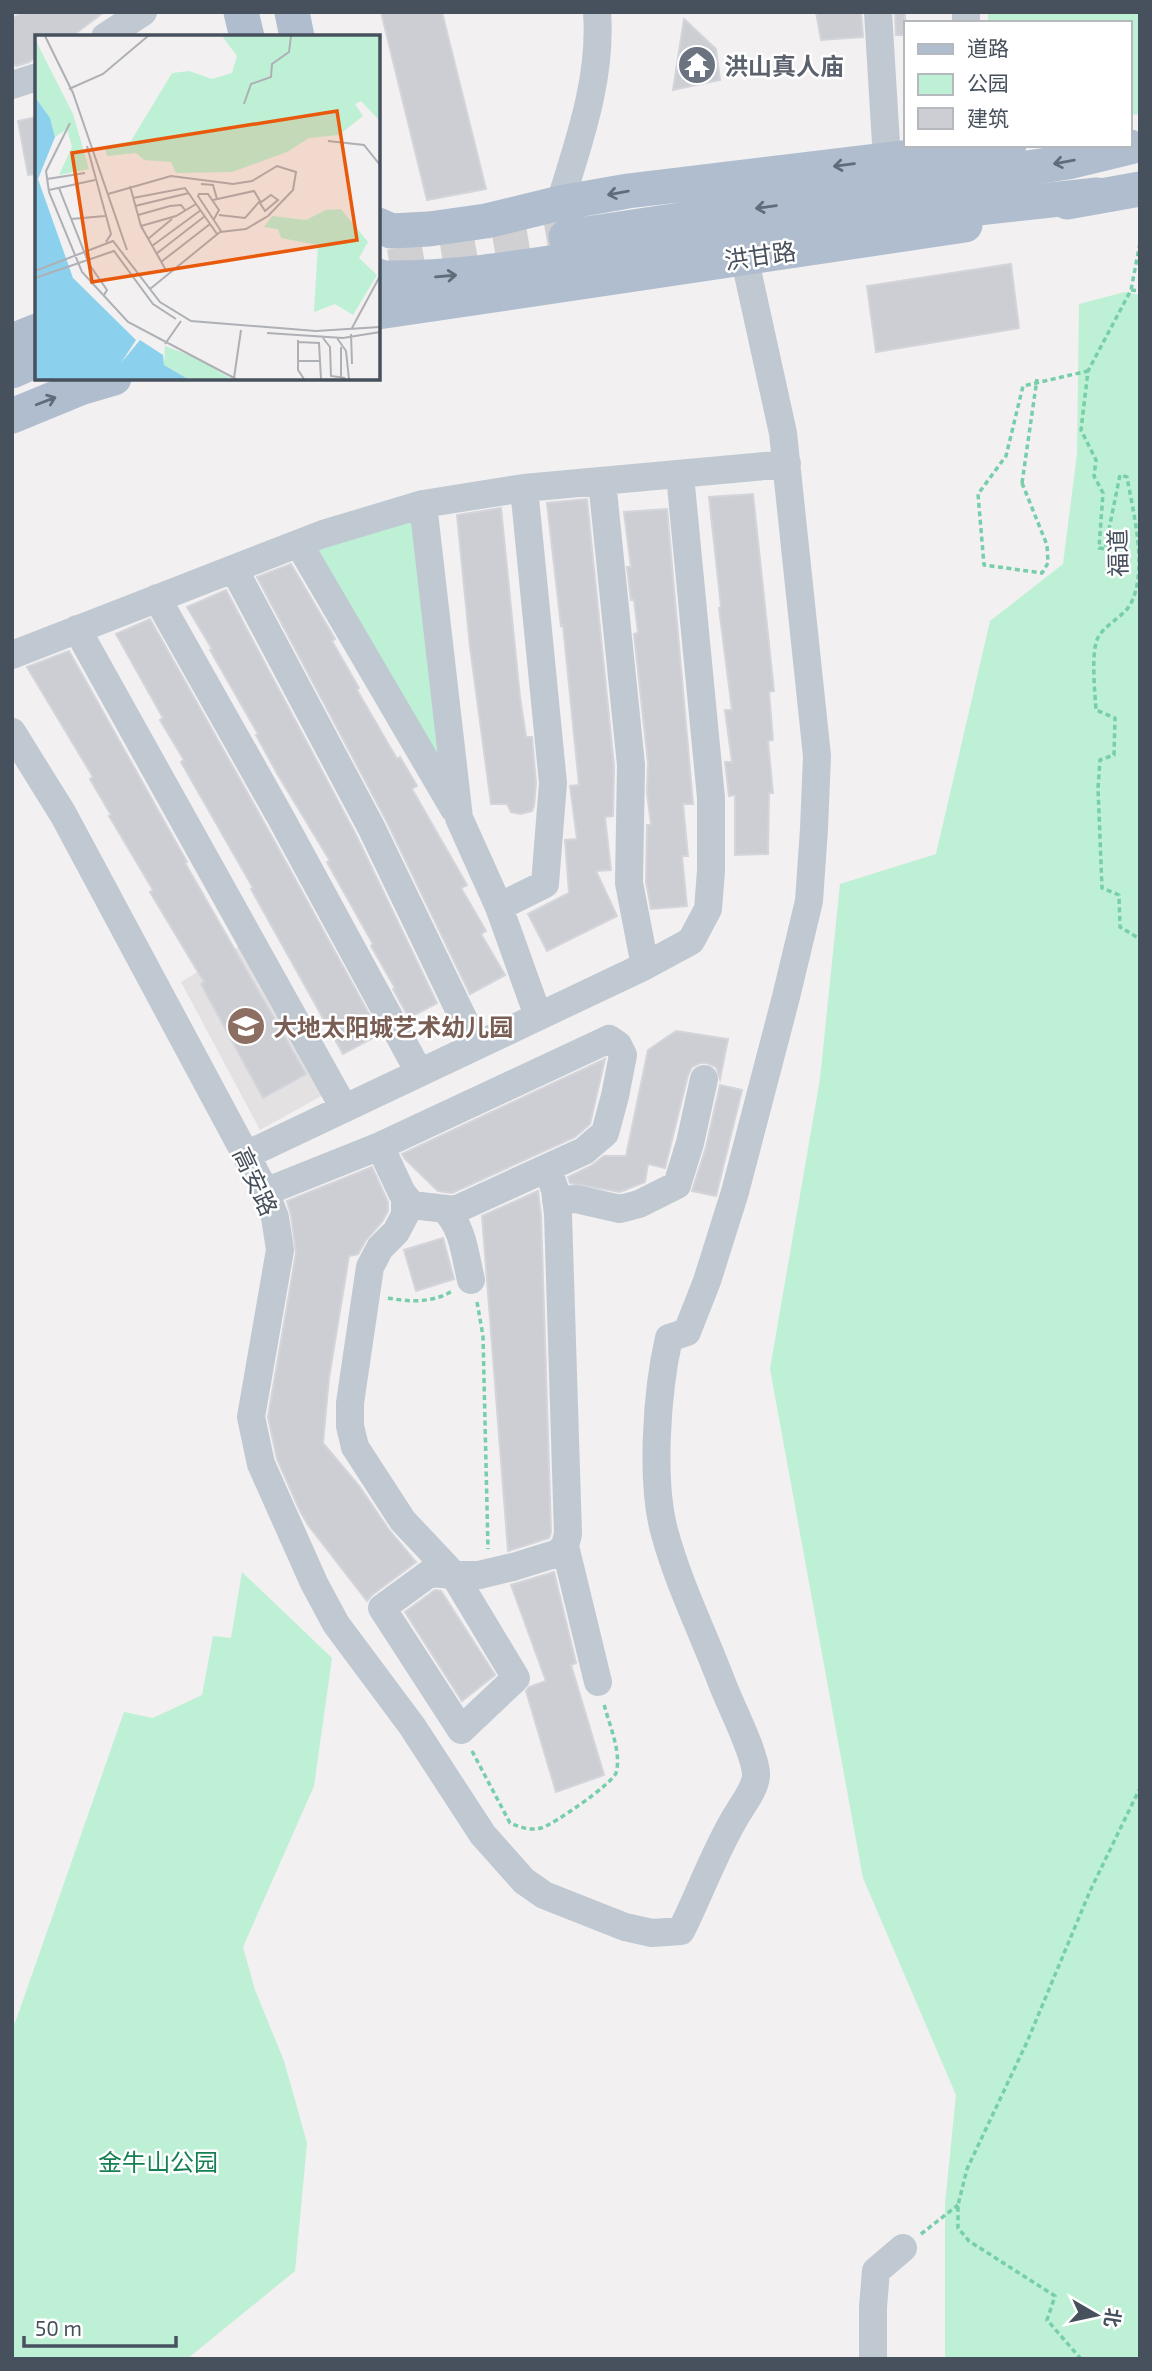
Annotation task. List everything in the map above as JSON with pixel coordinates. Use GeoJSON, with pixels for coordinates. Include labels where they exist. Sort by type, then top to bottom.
{"type":"FeatureCollection","features":[{"type":"Feature","properties":{"kind":"main road"},"geometry":{"type":"LineString","coordinates":[[217,12],[222,35]]}},
{"type":"Feature","properties":{"kind":"main road"},"geometry":{"type":"LineString","coordinates":[[241,12],[247,35]]}},
{"type":"Feature","properties":{"kind":"main road"},"geometry":{"type":"LineString","coordinates":[[292,12],[297,35]]}},
{"type":"Feature","properties":{"kind":"main road"},"geometry":{"type":"LineString","coordinates":[[563,220],[628,191],[993,147]]}},
{"type":"Feature","properties":{"kind":"main road"},"geometry":{"type":"LineString","coordinates":[[380,226],[391,231],[486,221],[563,220],[1068,162],[1122,147]]}},
{"type":"Feature","properties":{"kind":"main road","name":"洪甘路"},"geometry":{"type":"LineString","coordinates":[[394,309],[955,226],[1097,195],[1140,189]]}},
{"type":"Feature","properties":{"kind":"main road"},"geometry":{"type":"LineString","coordinates":[[380,276],[425,278],[495,272],[565,260],[898,216],[1097,195]]}},
{"type":"Feature","properties":{"kind":"main road"},"geometry":{"type":"LineString","coordinates":[[394,309],[397,294],[389,276],[394,247],[404,238],[429,229]]}},
{"type":"Feature","properties":{"kind":"main road"},"geometry":{"type":"LineString","coordinates":[[12,341],[35,332]]}},
{"type":"Feature","properties":{"kind":"main road"},"geometry":{"type":"LineString","coordinates":[[12,371],[35,361]]}},
{"type":"Feature","properties":{"kind":"main road"},"geometry":{"type":"LineString","coordinates":[[12,416],[90,383]]}},
{"type":"Feature","properties":{"kind":"street"},"geometry":{"type":"LineString","coordinates":[[108,35],[143,12]]}},
{"type":"Feature","properties":{"kind":"street"},"geometry":{"type":"LineString","coordinates":[[563,220],[594,82],[597,12]]}},
{"type":"Feature","properties":{"kind":"street"},"geometry":{"type":"LineString","coordinates":[[878,12],[887,160]]}},
{"type":"Feature","properties":{"kind":"street"},"geometry":{"type":"LineString","coordinates":[[12,85],[35,78]]}},
{"type":"Feature","properties":{"kind":"street"},"geometry":{"type":"LineString","coordinates":[[12,654],[299,544],[423,504],[524,488],[787,464],[783,433],[744,256]]}},
{"type":"Feature","properties":{"kind":"street","name":"高安路"},"geometry":{"type":"LineString","coordinates":[[12,732],[63,814],[246,1155],[275,1217],[280,1250],[251,1418],[261,1464],[314,1583],[336,1624],[412,1726],[483,1835],[524,1881],[544,1895],[625,1927],[652,1933],[681,1931],[722,1839],[752,1788],[756,1774],[744,1735],[679,1580],[664,1532],[659,1505],[657,1464],[663,1364],[670,1338],[687,1332],[707,1281],[735,1192],[809,901],[817,756],[787,464]]}},
{"type":"Feature","properties":{"kind":"street"},"geometry":{"type":"LineString","coordinates":[[246,1155],[645,966],[691,941],[708,909],[711,798],[680,475]]}},
{"type":"Feature","properties":{"kind":"street"},"geometry":{"type":"LineString","coordinates":[[603,481],[631,765],[629,883],[645,966]]}},
{"type":"Feature","properties":{"kind":"street"},"geometry":{"type":"LineString","coordinates":[[499,907],[545,884],[553,783],[524,488]]}},
{"type":"Feature","properties":{"kind":"street"},"geometry":{"type":"LineString","coordinates":[[423,504],[459,818]]}},
{"type":"Feature","properties":{"kind":"street"},"geometry":{"type":"LineString","coordinates":[[299,544],[459,818],[499,907],[538,1016]]}},
{"type":"Feature","properties":{"kind":"street"},"geometry":{"type":"LineString","coordinates":[[234,569],[371,827],[476,1045]]}},
{"type":"Feature","properties":{"kind":"street"},"geometry":{"type":"LineString","coordinates":[[157,598],[419,1072]]}},
{"type":"Feature","properties":{"kind":"street"},"geometry":{"type":"LineString","coordinates":[[77,629],[344,1108]]}},
{"type":"Feature","properties":{"kind":"street"},"geometry":{"type":"LineString","coordinates":[[265,1192],[380,1146],[609,1039],[618,1045],[623,1055],[605,1133],[584,1151],[454,1210],[412,1205],[405,1197],[380,1146]]}},
{"type":"Feature","properties":{"kind":"street"},"geometry":{"type":"LineString","coordinates":[[556,1200],[576,1199],[620,1209],[639,1204],[677,1185],[690,1143],[704,1080]]}},
{"type":"Feature","properties":{"kind":"street"},"geometry":{"type":"LineString","coordinates":[[548,1169],[556,1200],[568,1506],[565,1546],[598,1682]]}},
{"type":"Feature","properties":{"kind":"street"},"geometry":{"type":"LineString","coordinates":[[405,1197],[405,1215],[396,1232],[380,1248],[370,1267],[350,1403],[350,1426],[355,1447],[403,1521],[454,1575],[516,1678],[461,1730],[382,1608],[430,1573],[454,1575],[489,1572],[558,1553],[565,1546]]}},
{"type":"Feature","properties":{"kind":"street"},"geometry":{"type":"LineString","coordinates":[[444,1209],[453,1217],[458,1228],[471,1279]]}},
{"type":"Feature","properties":{"kind":"street"},"geometry":{"type":"LineString","coordinates":[[873,2359],[876,2270],[903,2248]]}},
{"type":"Feature","properties":{"kind":"path","name":"福道"},"geometry":{"type":"LineString","coordinates":[[1140,243],[1131,289],[1088,371],[1081,430],[1096,460],[1094,476],[1103,493],[1099,548],[1105,549],[1120,475],[1127,477],[1140,552],[1130,605],[1097,639],[1094,671],[1096,710],[1115,718],[1114,755],[1100,760],[1098,788],[1102,888],[1119,895],[1120,927],[1140,939]]}},
{"type":"Feature","properties":{"kind":"path"},"geometry":{"type":"LineString","coordinates":[[1131,289],[1140,291]]}},
{"type":"Feature","properties":{"kind":"path"},"geometry":{"type":"LineString","coordinates":[[1037,379],[1022,483],[1047,545],[1048,563],[1042,573],[985,565],[978,494],[1006,456],[1023,386],[1088,371]]}},
{"type":"Feature","properties":{"kind":"path"},"geometry":{"type":"LineString","coordinates":[[367,1291],[416,1302],[444,1296],[471,1279],[483,1336],[489,1572]]}},
{"type":"Feature","properties":{"kind":"path"},"geometry":{"type":"LineString","coordinates":[[461,1730],[510,1823],[525,1829],[543,1828],[599,1792],[615,1776],[618,1758],[598,1682]]}},
{"type":"Feature","properties":{"kind":"path"},"geometry":{"type":"LineString","coordinates":[[1082,2359],[1047,2320],[1055,2296],[969,2241],[958,2228],[958,2205],[967,2169],[1027,2042],[1090,1891],[1140,1788]]}},
{"type":"Feature","properties":{"kind":"path"},"geometry":{"type":"LineString","coordinates":[[903,2248],[958,2205]]}},
{"type":"Feature","properties":{"kind":"shaded area","name":"大地太阳城艺术幼儿园"},"geometry":{"type":"Polygon","coordinates":[[[243,944],[325,1094],[260,1130],[181,982],[243,944]]]}},
{"type":"Feature","properties":{"kind":"green space"},"geometry":{"type":"Polygon","coordinates":[[[988,12],[1140,12],[1140,114],[1131,115],[1131,21],[988,21],[988,12]]]}},
{"type":"Feature","properties":{"kind":"green space"},"geometry":{"type":"Polygon","coordinates":[[[1125,292],[1140,295],[1140,2359],[945,2359],[945,2204],[956,2095],[863,1878],[770,1369],[820,1079],[840,884],[936,854],[990,621],[1063,564],[1077,454],[1079,304],[1125,292]]]}},
{"type":"Feature","properties":{"kind":"green space"},"geometry":{"type":"Polygon","coordinates":[[[416,517],[451,798],[313,550],[416,517]]]}},
{"type":"Feature","properties":{"kind":"green space","name":"金牛山公园"},"geometry":{"type":"Polygon","coordinates":[[[242,1572],[332,1658],[314,1786],[243,1947],[255,1990],[284,2061],[307,2143],[295,2271],[187,2359],[12,2359],[12,2023],[15,2023],[124,1712],[153,1718],[202,1695],[213,1636],[231,1638],[242,1572]]]}},
{"type":"Feature","properties":{"kind":"building"},"geometry":{"type":"Polygon","coordinates":[[[24,12],[104,12],[74,35],[35,35],[35,58],[16,66],[12,61],[12,18],[24,12]]]}},
{"type":"Feature","properties":{"kind":"building"},"geometry":{"type":"Polygon","coordinates":[[[381,12],[442,12],[486,189],[427,200],[381,12]]]}},
{"type":"Feature","properties":{"kind":"building"},"geometry":{"type":"Polygon","coordinates":[[[816,12],[861,12],[863,37],[821,40],[816,12]]]}},
{"type":"Feature","properties":{"kind":"building"},"geometry":{"type":"Polygon","coordinates":[[[895,12],[905,12],[904,35],[896,35],[895,12]]]}},
{"type":"Feature","properties":{"kind":"building","name":"洪山真人庙"},"geometry":{"type":"Polygon","coordinates":[[[684,19],[716,49],[720,80],[673,90],[684,19]]]}},
{"type":"Feature","properties":{"kind":"building"},"geometry":{"type":"Polygon","coordinates":[[[35,117],[35,174],[28,175],[18,121],[35,117]]]}},
{"type":"Feature","properties":{"kind":"building"},"geometry":{"type":"Polygon","coordinates":[[[1011,264],[1019,328],[876,352],[867,286],[1011,264]]]}},
{"type":"Feature","properties":{"kind":"building"},"geometry":{"type":"Polygon","coordinates":[[[753,494],[774,691],[769,692],[773,740],[768,741],[773,793],[769,793],[768,854],[735,855],[735,795],[729,796],[725,762],[732,762],[725,710],[732,710],[709,497],[753,494]]]}},
{"type":"Feature","properties":{"kind":"building"},"geometry":{"type":"Polygon","coordinates":[[[587,499],[614,766],[613,816],[605,817],[611,870],[596,871],[617,916],[547,951],[528,914],[569,893],[565,840],[577,839],[570,786],[579,785],[563,625],[561,626],[547,503],[587,499]]]}},
{"type":"Feature","properties":{"kind":"building"},"geometry":{"type":"Polygon","coordinates":[[[501,508],[520,697],[526,737],[532,737],[536,783],[532,811],[521,814],[511,812],[507,804],[491,804],[470,647],[457,515],[501,508]]]}},
{"type":"Feature","properties":{"kind":"building"},"geometry":{"type":"Polygon","coordinates":[[[667,509],[693,804],[683,804],[688,856],[682,856],[687,906],[651,909],[646,882],[647,825],[651,825],[647,792],[648,763],[634,634],[638,633],[627,567],[631,567],[624,512],[667,509]]]}},
{"type":"Feature","properties":{"kind":"building"},"geometry":{"type":"Polygon","coordinates":[[[291,564],[335,639],[332,641],[359,688],[357,690],[397,759],[400,757],[417,786],[412,789],[467,885],[461,888],[486,931],[481,934],[505,975],[470,994],[386,820],[257,577],[291,564]]]}},
{"type":"Feature","properties":{"kind":"building"},"geometry":{"type":"Polygon","coordinates":[[[226,590],[356,835],[437,1003],[409,1018],[371,946],[373,944],[327,862],[330,861],[278,775],[187,607],[226,590]]]}},
{"type":"Feature","properties":{"kind":"building"},"geometry":{"type":"Polygon","coordinates":[[[150,619],[380,1034],[343,1054],[181,762],[184,760],[160,720],[163,718],[116,634],[150,619]]]}},
{"type":"Feature","properties":{"kind":"building"},"geometry":{"type":"Polygon","coordinates":[[[69,651],[187,862],[185,863],[306,1074],[263,1098],[201,984],[204,982],[150,892],[153,890],[109,816],[111,815],[90,779],[93,777],[27,667],[69,651]]]}},
{"type":"Feature","properties":{"kind":"building"},"geometry":{"type":"Polygon","coordinates":[[[676,1031],[728,1039],[720,1079],[716,1067],[707,1063],[692,1067],[688,1075],[665,1168],[648,1164],[645,1182],[620,1192],[570,1183],[568,1177],[604,1156],[626,1156],[648,1050],[676,1031]]]}},
{"type":"Feature","properties":{"kind":"building"},"geometry":{"type":"Polygon","coordinates":[[[605,1059],[590,1124],[575,1137],[452,1193],[438,1191],[402,1154],[605,1059]]]}},
{"type":"Feature","properties":{"kind":"building"},"geometry":{"type":"Polygon","coordinates":[[[720,1085],[742,1090],[716,1196],[692,1191],[706,1147],[720,1085]]]}},
{"type":"Feature","properties":{"kind":"building"},"geometry":{"type":"Polygon","coordinates":[[[372,1167],[388,1202],[388,1211],[358,1254],[349,1256],[329,1378],[323,1443],[416,1562],[367,1601],[300,1511],[277,1459],[268,1417],[296,1253],[287,1201],[372,1167]]]}},
{"type":"Feature","properties":{"kind":"building"},"geometry":{"type":"Polygon","coordinates":[[[538,1191],[551,1532],[549,1538],[508,1551],[482,1216],[538,1191]]]}},
{"type":"Feature","properties":{"kind":"building"},"geometry":{"type":"Polygon","coordinates":[[[443,1238],[454,1279],[416,1291],[404,1250],[443,1238]]]}},
{"type":"Feature","properties":{"kind":"building"},"geometry":{"type":"Polygon","coordinates":[[[554,1572],[576,1663],[571,1665],[604,1775],[556,1792],[526,1691],[529,1687],[546,1681],[511,1585],[554,1572]]]}},
{"type":"Feature","properties":{"kind":"building"},"geometry":{"type":"Polygon","coordinates":[[[435,1590],[441,1591],[495,1675],[462,1701],[405,1612],[435,1590]]]}},
{"type":"Feature","properties":{"kind":"tunnel"},"geometry":{"type":"LineString","coordinates":[[390,267],[566,237]]}},
{"type":"Feature","properties":{"kind":"place","name":"洪山真人庙"},"geometry":{"type":"Point","coordinates":[697,65]}},
{"type":"Feature","properties":{"kind":"place","name":"大地太阳城艺术幼儿园"},"geometry":{"type":"Point","coordinates":[246,1026]}}]}
